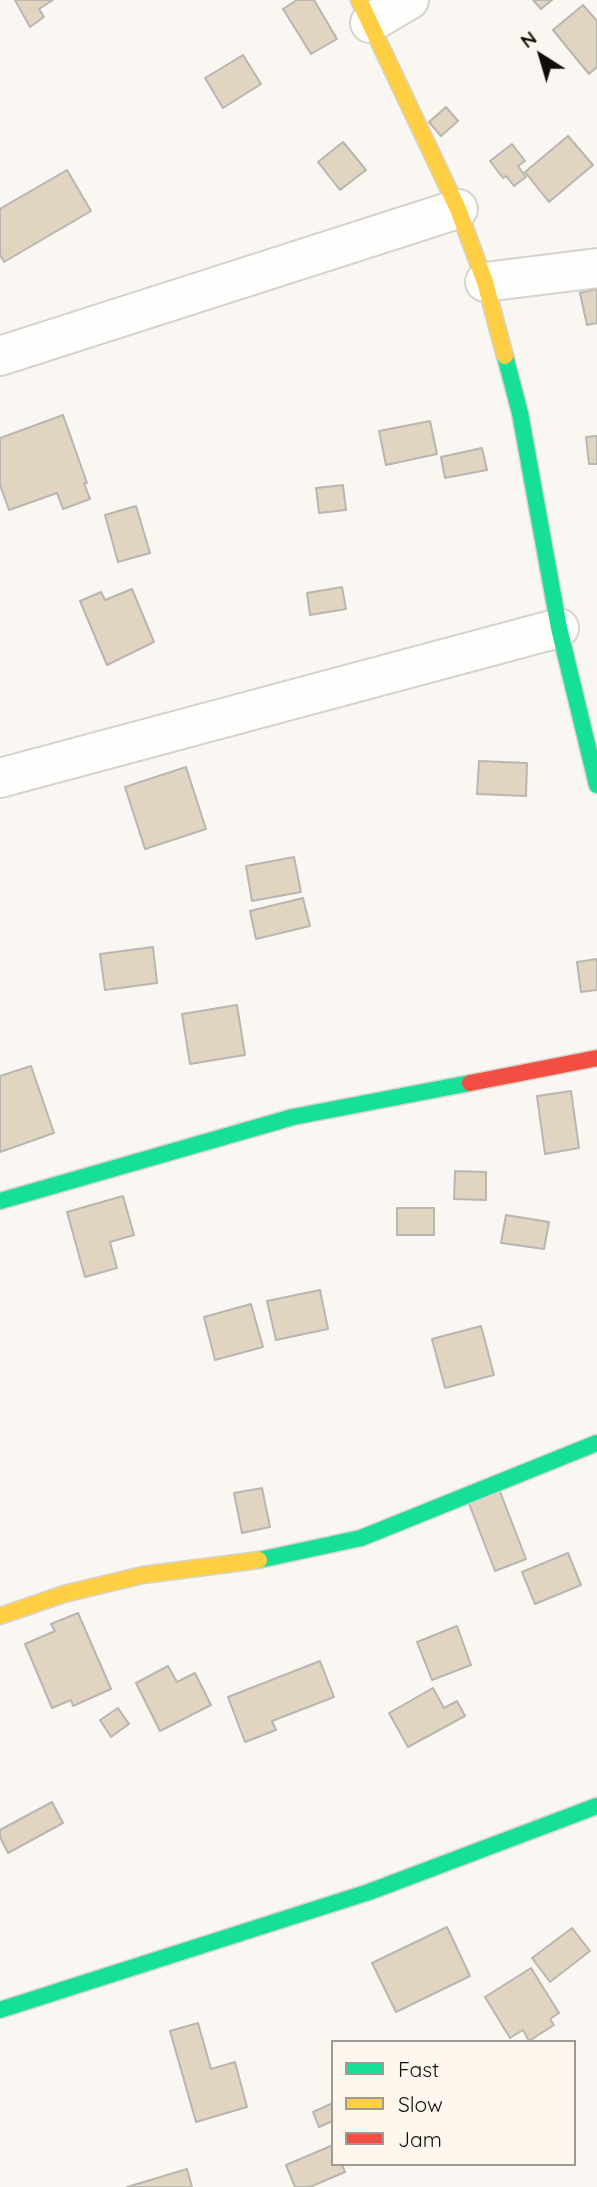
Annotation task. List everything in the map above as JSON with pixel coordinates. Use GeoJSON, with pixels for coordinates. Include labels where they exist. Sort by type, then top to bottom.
{"type":"FeatureCollection","features":[{"type":"Feature","properties":{"kind":"street"},"geometry":{"type":"LineString","coordinates":[[409,0],[364,12],[458,209],[485,282],[520,413],[559,628],[586,693],[597,785]]}},
{"type":"Feature","properties":{"kind":"street"},"geometry":{"type":"LineString","coordinates":[[0,356],[458,209]]}},
{"type":"Feature","properties":{"kind":"street"},"geometry":{"type":"LineString","coordinates":[[485,282],[597,268]]}},
{"type":"Feature","properties":{"kind":"street"},"geometry":{"type":"LineString","coordinates":[[0,778],[559,628]]}},
{"type":"Feature","properties":{"kind":"street"},"geometry":{"type":"LineString","coordinates":[[0,1201],[293,1117],[597,1058]]}},
{"type":"Feature","properties":{"kind":"street"},"geometry":{"type":"LineString","coordinates":[[0,1616],[64,1594],[144,1575],[250,1562],[361,1538],[597,1443]]}},
{"type":"Feature","properties":{"kind":"street"},"geometry":{"type":"LineString","coordinates":[[0,2010],[369,1892],[597,1807]]}},
{"type":"Feature","properties":{"kind":"building"},"geometry":{"type":"Polygon","coordinates":[[[15,0],[53,0],[39,9],[44,17],[30,27],[15,0]]]}},
{"type":"Feature","properties":{"kind":"building"},"geometry":{"type":"Polygon","coordinates":[[[297,0],[314,0],[337,39],[311,54],[283,9],[297,0]]]}},
{"type":"Feature","properties":{"kind":"building"},"geometry":{"type":"Polygon","coordinates":[[[533,0],[552,0],[541,9],[533,0]]]}},
{"type":"Feature","properties":{"kind":"building"},"geometry":{"type":"Polygon","coordinates":[[[583,5],[597,21],[597,67],[589,74],[553,30],[583,5]]]}},
{"type":"Feature","properties":{"kind":"building"},"geometry":{"type":"Polygon","coordinates":[[[243,55],[261,84],[223,108],[205,78],[243,55]]]}},
{"type":"Feature","properties":{"kind":"building"},"geometry":{"type":"Polygon","coordinates":[[[446,107],[458,121],[441,136],[429,122],[446,107]]]}},
{"type":"Feature","properties":{"kind":"building"},"geometry":{"type":"Polygon","coordinates":[[[568,136],[593,165],[549,202],[525,172],[568,136]]]}},
{"type":"Feature","properties":{"kind":"building"},"geometry":{"type":"Polygon","coordinates":[[[343,142],[366,170],[340,190],[318,162],[343,142]]]}},
{"type":"Feature","properties":{"kind":"building"},"geometry":{"type":"Polygon","coordinates":[[[512,144],[525,161],[518,166],[526,177],[514,186],[506,176],[503,178],[490,161],[512,144]]]}},
{"type":"Feature","properties":{"kind":"building"},"geometry":{"type":"Polygon","coordinates":[[[67,170],[91,211],[4,262],[0,255],[0,209],[67,170]]]}},
{"type":"Feature","properties":{"kind":"building"},"geometry":{"type":"Polygon","coordinates":[[[597,289],[597,323],[587,325],[580,293],[597,289]]]}},
{"type":"Feature","properties":{"kind":"building"},"geometry":{"type":"Polygon","coordinates":[[[63,415],[90,499],[63,509],[57,493],[9,510],[0,485],[0,438],[63,415]]]}},
{"type":"Feature","properties":{"kind":"building"},"geometry":{"type":"Polygon","coordinates":[[[430,421],[437,454],[386,465],[379,431],[430,421]]]}},
{"type":"Feature","properties":{"kind":"building"},"geometry":{"type":"Polygon","coordinates":[[[597,436],[597,464],[589,464],[586,437],[597,436]]]}},
{"type":"Feature","properties":{"kind":"building"},"geometry":{"type":"Polygon","coordinates":[[[482,448],[487,470],[445,478],[441,457],[482,448]]]}},
{"type":"Feature","properties":{"kind":"building"},"geometry":{"type":"Polygon","coordinates":[[[343,485],[346,510],[319,513],[316,488],[343,485]]]}},
{"type":"Feature","properties":{"kind":"building"},"geometry":{"type":"Polygon","coordinates":[[[136,506],[150,553],[118,562],[105,515],[136,506]]]}},
{"type":"Feature","properties":{"kind":"building"},"geometry":{"type":"Polygon","coordinates":[[[342,587],[346,609],[310,615],[307,593],[342,587]]]}},
{"type":"Feature","properties":{"kind":"building"},"geometry":{"type":"Polygon","coordinates":[[[132,589],[154,642],[107,665],[80,601],[101,592],[105,600],[132,589]]]}},
{"type":"Feature","properties":{"kind":"building"},"geometry":{"type":"Polygon","coordinates":[[[479,761],[527,763],[526,796],[477,794],[479,761]]]}},
{"type":"Feature","properties":{"kind":"building"},"geometry":{"type":"Polygon","coordinates":[[[186,767],[206,829],[145,849],[125,787],[186,767]]]}},
{"type":"Feature","properties":{"kind":"building"},"geometry":{"type":"Polygon","coordinates":[[[294,857],[301,892],[252,901],[246,866],[294,857]]]}},
{"type":"Feature","properties":{"kind":"building"},"geometry":{"type":"Polygon","coordinates":[[[303,898],[310,926],[256,939],[250,911],[303,898]]]}},
{"type":"Feature","properties":{"kind":"building"},"geometry":{"type":"Polygon","coordinates":[[[153,947],[157,983],[105,990],[100,954],[153,947]]]}},
{"type":"Feature","properties":{"kind":"building"},"geometry":{"type":"Polygon","coordinates":[[[597,959],[597,990],[581,992],[577,962],[597,959]]]}},
{"type":"Feature","properties":{"kind":"building"},"geometry":{"type":"Polygon","coordinates":[[[237,1005],[245,1055],[190,1064],[182,1014],[237,1005]]]}},
{"type":"Feature","properties":{"kind":"building"},"geometry":{"type":"Polygon","coordinates":[[[31,1066],[54,1133],[0,1152],[0,1076],[31,1066]]]}},
{"type":"Feature","properties":{"kind":"building"},"geometry":{"type":"Polygon","coordinates":[[[571,1091],[579,1148],[545,1154],[537,1096],[571,1091]]]}},
{"type":"Feature","properties":{"kind":"building"},"geometry":{"type":"Polygon","coordinates":[[[455,1171],[486,1172],[486,1200],[454,1199],[455,1171]]]}},
{"type":"Feature","properties":{"kind":"building"},"geometry":{"type":"Polygon","coordinates":[[[123,1196],[134,1235],[110,1242],[117,1268],[85,1277],[67,1212],[123,1196]]]}},
{"type":"Feature","properties":{"kind":"building"},"geometry":{"type":"Polygon","coordinates":[[[397,1208],[434,1208],[434,1235],[397,1235],[397,1208]]]}},
{"type":"Feature","properties":{"kind":"building"},"geometry":{"type":"Polygon","coordinates":[[[506,1215],[549,1222],[544,1249],[501,1243],[506,1215]]]}},
{"type":"Feature","properties":{"kind":"building"},"geometry":{"type":"Polygon","coordinates":[[[320,1290],[328,1329],[276,1340],[267,1301],[320,1290]]]}},
{"type":"Feature","properties":{"kind":"building"},"geometry":{"type":"Polygon","coordinates":[[[251,1304],[263,1347],[215,1360],[204,1317],[251,1304]]]}},
{"type":"Feature","properties":{"kind":"building"},"geometry":{"type":"Polygon","coordinates":[[[481,1326],[494,1375],[445,1388],[432,1339],[481,1326]]]}},
{"type":"Feature","properties":{"kind":"building"},"geometry":{"type":"Polygon","coordinates":[[[262,1488],[270,1527],[242,1533],[234,1493],[262,1488]]]}},
{"type":"Feature","properties":{"kind":"building"},"geometry":{"type":"Polygon","coordinates":[[[499,1489],[526,1559],[495,1571],[468,1501],[499,1489]]]}},
{"type":"Feature","properties":{"kind":"building"},"geometry":{"type":"Polygon","coordinates":[[[568,1553],[581,1585],[535,1604],[522,1572],[568,1553]]]}},
{"type":"Feature","properties":{"kind":"building"},"geometry":{"type":"Polygon","coordinates":[[[78,1613],[111,1689],[73,1706],[71,1700],[52,1708],[25,1644],[55,1631],[51,1624],[78,1613]]]}},
{"type":"Feature","properties":{"kind":"building"},"geometry":{"type":"Polygon","coordinates":[[[457,1626],[471,1665],[432,1680],[417,1642],[457,1626]]]}},
{"type":"Feature","properties":{"kind":"building"},"geometry":{"type":"Polygon","coordinates":[[[320,1661],[334,1697],[272,1721],[276,1730],[245,1742],[228,1697],[320,1661]]]}},
{"type":"Feature","properties":{"kind":"building"},"geometry":{"type":"Polygon","coordinates":[[[168,1666],[177,1682],[195,1673],[211,1705],[160,1731],[136,1683],[168,1666]]]}},
{"type":"Feature","properties":{"kind":"building"},"geometry":{"type":"Polygon","coordinates":[[[433,1688],[444,1708],[457,1701],[465,1716],[408,1747],[389,1713],[433,1688]]]}},
{"type":"Feature","properties":{"kind":"building"},"geometry":{"type":"Polygon","coordinates":[[[118,1708],[129,1724],[111,1737],[100,1720],[118,1708]]]}},
{"type":"Feature","properties":{"kind":"building"},"geometry":{"type":"Polygon","coordinates":[[[52,1802],[63,1823],[8,1853],[0,1837],[0,1830],[52,1802]]]}},
{"type":"Feature","properties":{"kind":"building"},"geometry":{"type":"Polygon","coordinates":[[[447,1927],[470,1976],[396,2012],[372,1963],[447,1927]]]}},
{"type":"Feature","properties":{"kind":"building"},"geometry":{"type":"Polygon","coordinates":[[[572,1928],[590,1951],[550,1982],[532,1958],[572,1928]]]}},
{"type":"Feature","properties":{"kind":"building"},"geometry":{"type":"Polygon","coordinates":[[[531,1968],[559,2013],[550,2019],[554,2025],[531,2040],[523,2030],[510,2038],[485,1997],[531,1968]]]}},
{"type":"Feature","properties":{"kind":"building"},"geometry":{"type":"Polygon","coordinates":[[[198,2023],[211,2069],[235,2062],[247,2107],[196,2122],[170,2031],[198,2023]]]}},
{"type":"Feature","properties":{"kind":"building"},"geometry":{"type":"Polygon","coordinates":[[[331,2104],[331,2122],[319,2127],[313,2112],[331,2104]]]}},
{"type":"Feature","properties":{"kind":"building"},"geometry":{"type":"Polygon","coordinates":[[[331,2146],[331,2166],[343,2166],[345,2172],[310,2187],[295,2187],[286,2165],[331,2146]]]}},
{"type":"Feature","properties":{"kind":"building"},"geometry":{"type":"Polygon","coordinates":[[[187,2169],[192,2187],[127,2187],[187,2169]]]}},
{"type":"Feature","properties":{"kind":"traffic: fast"},"geometry":{"type":"LineString","coordinates":[[505,356],[520,413],[559,628],[597,785]]}},
{"type":"Feature","properties":{"kind":"traffic: fast"},"geometry":{"type":"LineString","coordinates":[[0,1201],[293,1117],[470,1083]]}},
{"type":"Feature","properties":{"kind":"traffic: fast"},"geometry":{"type":"LineString","coordinates":[[259,1560],[361,1538],[597,1443]]}},
{"type":"Feature","properties":{"kind":"traffic: fast"},"geometry":{"type":"LineString","coordinates":[[0,2010],[369,1892],[597,1806]]}},
{"type":"Feature","properties":{"kind":"traffic: slow"},"geometry":{"type":"LineString","coordinates":[[359,0],[458,209],[485,282],[505,356]]}},
{"type":"Feature","properties":{"kind":"traffic: slow"},"geometry":{"type":"LineString","coordinates":[[0,1616],[64,1594],[143,1575],[259,1560]]}},
{"type":"Feature","properties":{"kind":"traffic: jam"},"geometry":{"type":"LineString","coordinates":[[470,1083],[597,1058]]}}]}
